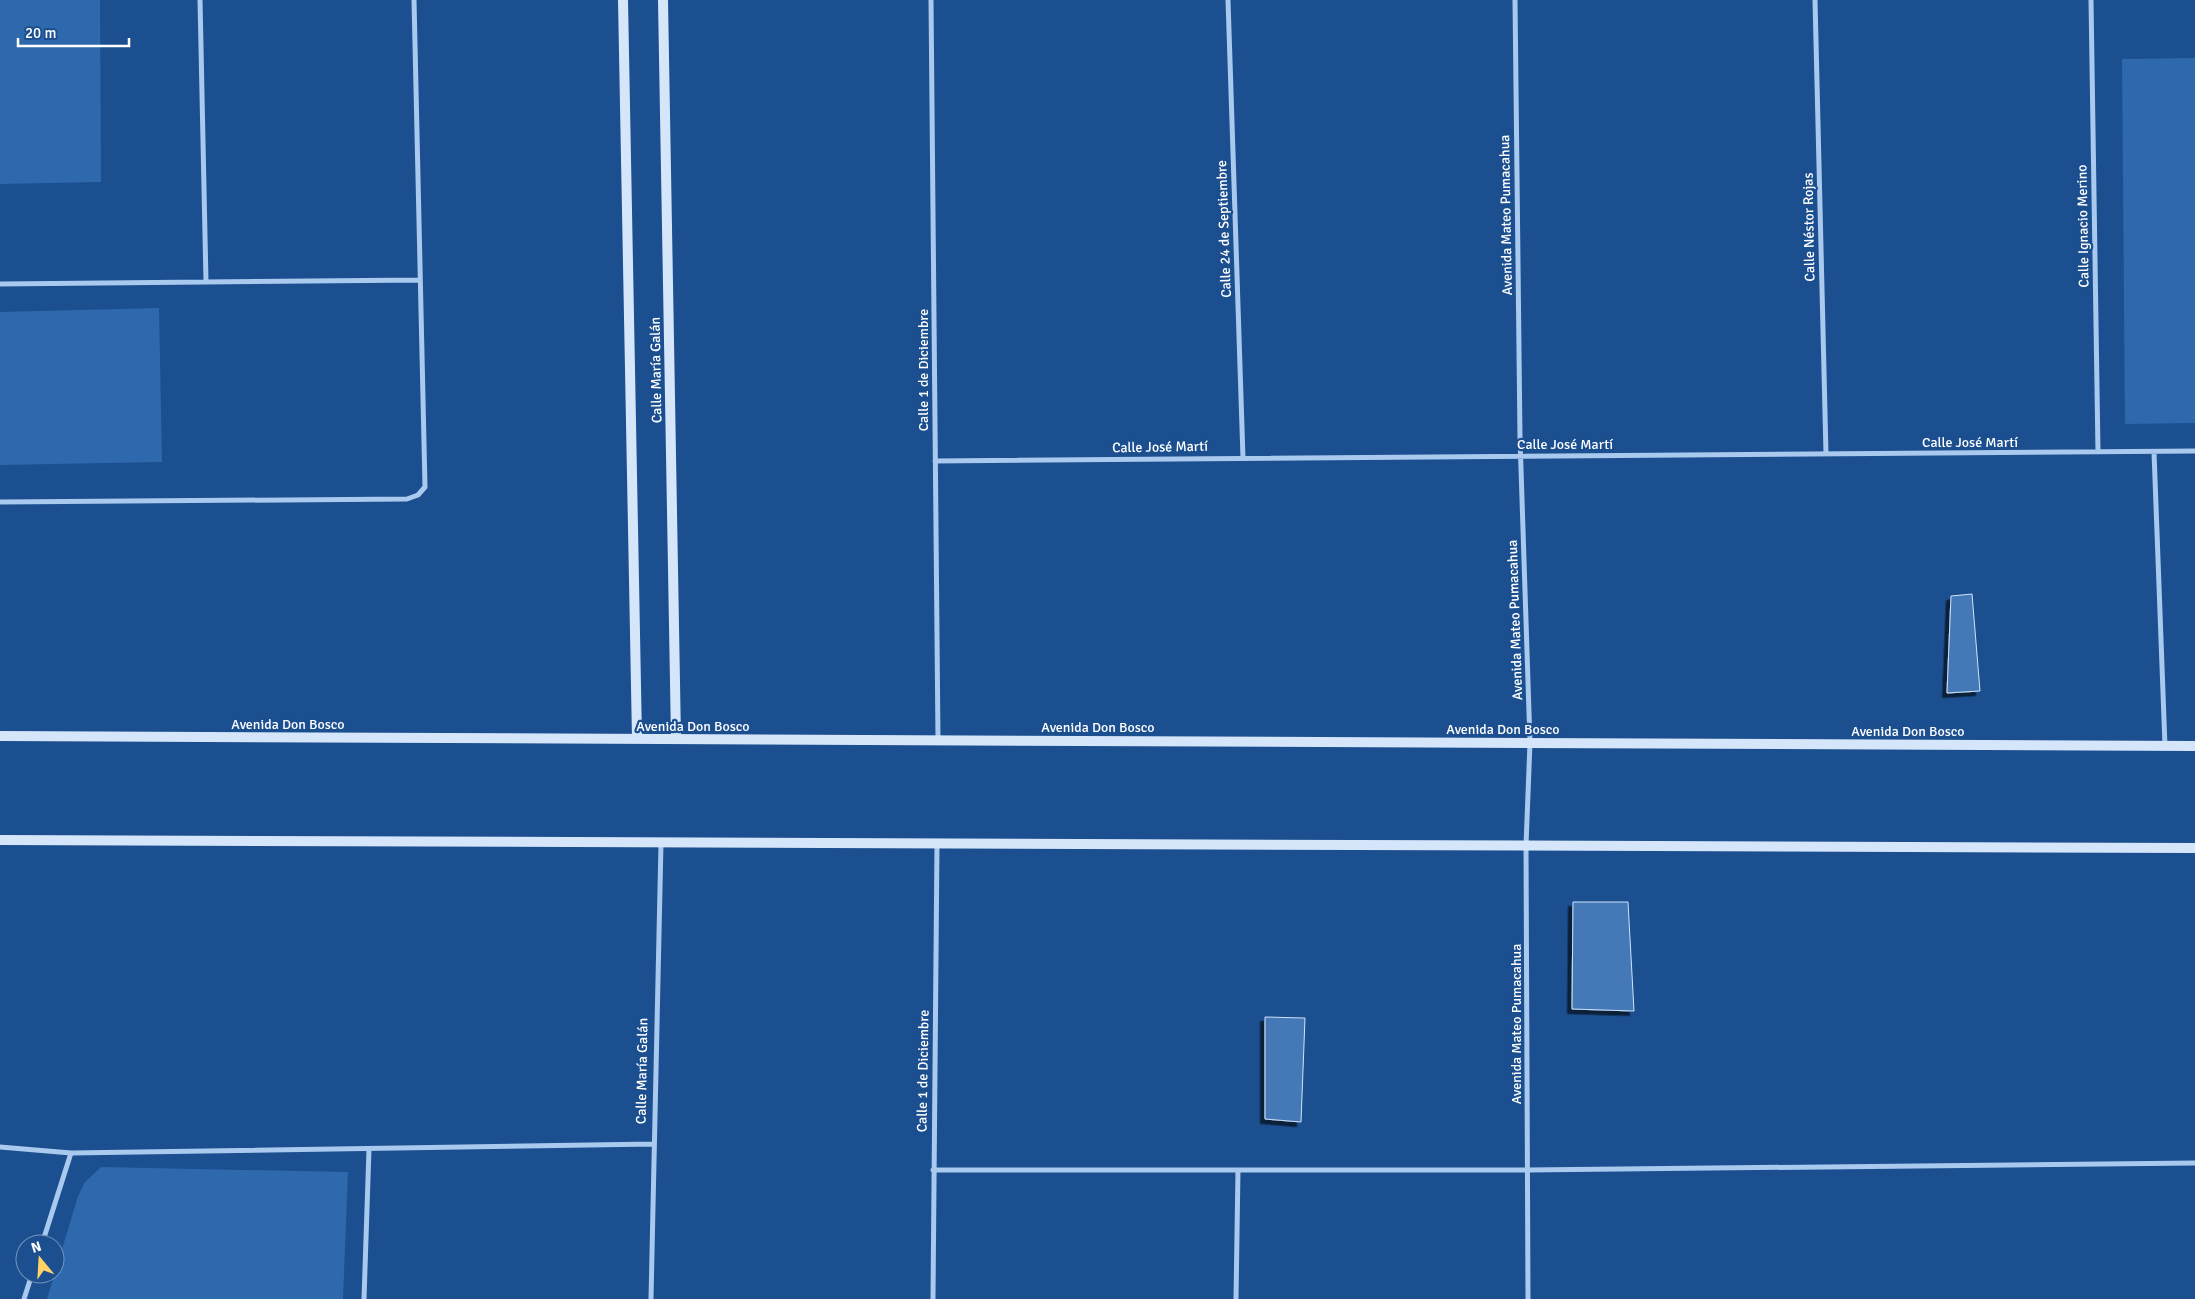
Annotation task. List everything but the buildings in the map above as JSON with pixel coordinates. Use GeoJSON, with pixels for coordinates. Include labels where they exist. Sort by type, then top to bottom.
{"type":"FeatureCollection","features":[{"type":"Feature","properties":{"kind":"street"},"geometry":{"type":"LineString","coordinates":[[200,0],[206,282]]}},
{"type":"Feature","properties":{"kind":"street"},"geometry":{"type":"LineString","coordinates":[[0,502],[407,499],[418,495],[424,487],[414,0]]}},
{"type":"Feature","properties":{"kind":"street","name":"Calle María Galán"},"geometry":{"type":"LineString","coordinates":[[624,0],[637,739]]}},
{"type":"Feature","properties":{"kind":"street","name":"Calle María Galán"},"geometry":{"type":"LineString","coordinates":[[663,0],[676,739]]}},
{"type":"Feature","properties":{"kind":"street","name":"Calle 1 de Diciembre"},"geometry":{"type":"LineString","coordinates":[[931,0],[938,740]]}},
{"type":"Feature","properties":{"kind":"street","name":"Calle 24 de Septiembre"},"geometry":{"type":"LineString","coordinates":[[1228,0],[1244,458]]}},
{"type":"Feature","properties":{"kind":"street","name":"Avenida Mateo Pumacahua"},"geometry":{"type":"LineString","coordinates":[[1515,0],[1521,456],[1530,743],[1526,846],[1528,1299]]}},
{"type":"Feature","properties":{"kind":"street","name":"Calle Néstor Rojas"},"geometry":{"type":"LineString","coordinates":[[1815,0],[1826,454]]}},
{"type":"Feature","properties":{"kind":"street","name":"Calle Ignacio Merino"},"geometry":{"type":"LineString","coordinates":[[2091,0],[2098,452]]}},
{"type":"Feature","properties":{"kind":"street"},"geometry":{"type":"LineString","coordinates":[[0,284],[420,280]]}},
{"type":"Feature","properties":{"kind":"street","name":"Calle José Martí"},"geometry":{"type":"LineString","coordinates":[[935,460],[2195,451]]}},
{"type":"Feature","properties":{"kind":"street"},"geometry":{"type":"LineString","coordinates":[[2154,452],[2165,746]]}},
{"type":"Feature","properties":{"kind":"street","name":"Avenida Don Bosco"},"geometry":{"type":"LineString","coordinates":[[0,736],[2195,746]]}},
{"type":"Feature","properties":{"kind":"street"},"geometry":{"type":"LineString","coordinates":[[0,840],[2195,848]]}},
{"type":"Feature","properties":{"kind":"street","name":"Calle María Galán"},"geometry":{"type":"LineString","coordinates":[[651,1299],[661,843]]}},
{"type":"Feature","properties":{"kind":"street","name":"Calle 1 de Diciembre"},"geometry":{"type":"LineString","coordinates":[[933,1299],[937,843]]}},
{"type":"Feature","properties":{"kind":"street"},"geometry":{"type":"LineString","coordinates":[[0,1147],[72,1153],[654,1144]]}},
{"type":"Feature","properties":{"kind":"street"},"geometry":{"type":"LineString","coordinates":[[364,1299],[369,1149]]}},
{"type":"Feature","properties":{"kind":"street"},"geometry":{"type":"LineString","coordinates":[[45,1234],[72,1153]]}},
{"type":"Feature","properties":{"kind":"street"},"geometry":{"type":"LineString","coordinates":[[933,1170],[1528,1170],[2195,1163]]}},
{"type":"Feature","properties":{"kind":"street"},"geometry":{"type":"LineString","coordinates":[[1236,1299],[1238,1170]]}},
{"type":"Feature","properties":{"kind":"street"},"geometry":{"type":"LineString","coordinates":[[24,1299],[29,1284]]}},
{"type":"Feature","properties":{"kind":"shaded area"},"geometry":{"type":"Polygon","coordinates":[[[0,0],[100,0],[101,182],[0,184],[0,0]]]}},
{"type":"Feature","properties":{"kind":"shaded area"},"geometry":{"type":"Polygon","coordinates":[[[2195,58],[2195,423],[2125,424],[2122,59],[2195,58]]]}},
{"type":"Feature","properties":{"kind":"shaded area"},"geometry":{"type":"Polygon","coordinates":[[[159,308],[162,462],[0,465],[0,312],[159,308]]]}},
{"type":"Feature","properties":{"kind":"shaded area"},"geometry":{"type":"Polygon","coordinates":[[[101,1167],[348,1172],[343,1299],[47,1299],[52,1284],[65,1284],[65,1239],[78,1196],[85,1182],[101,1167]]]}}]}
